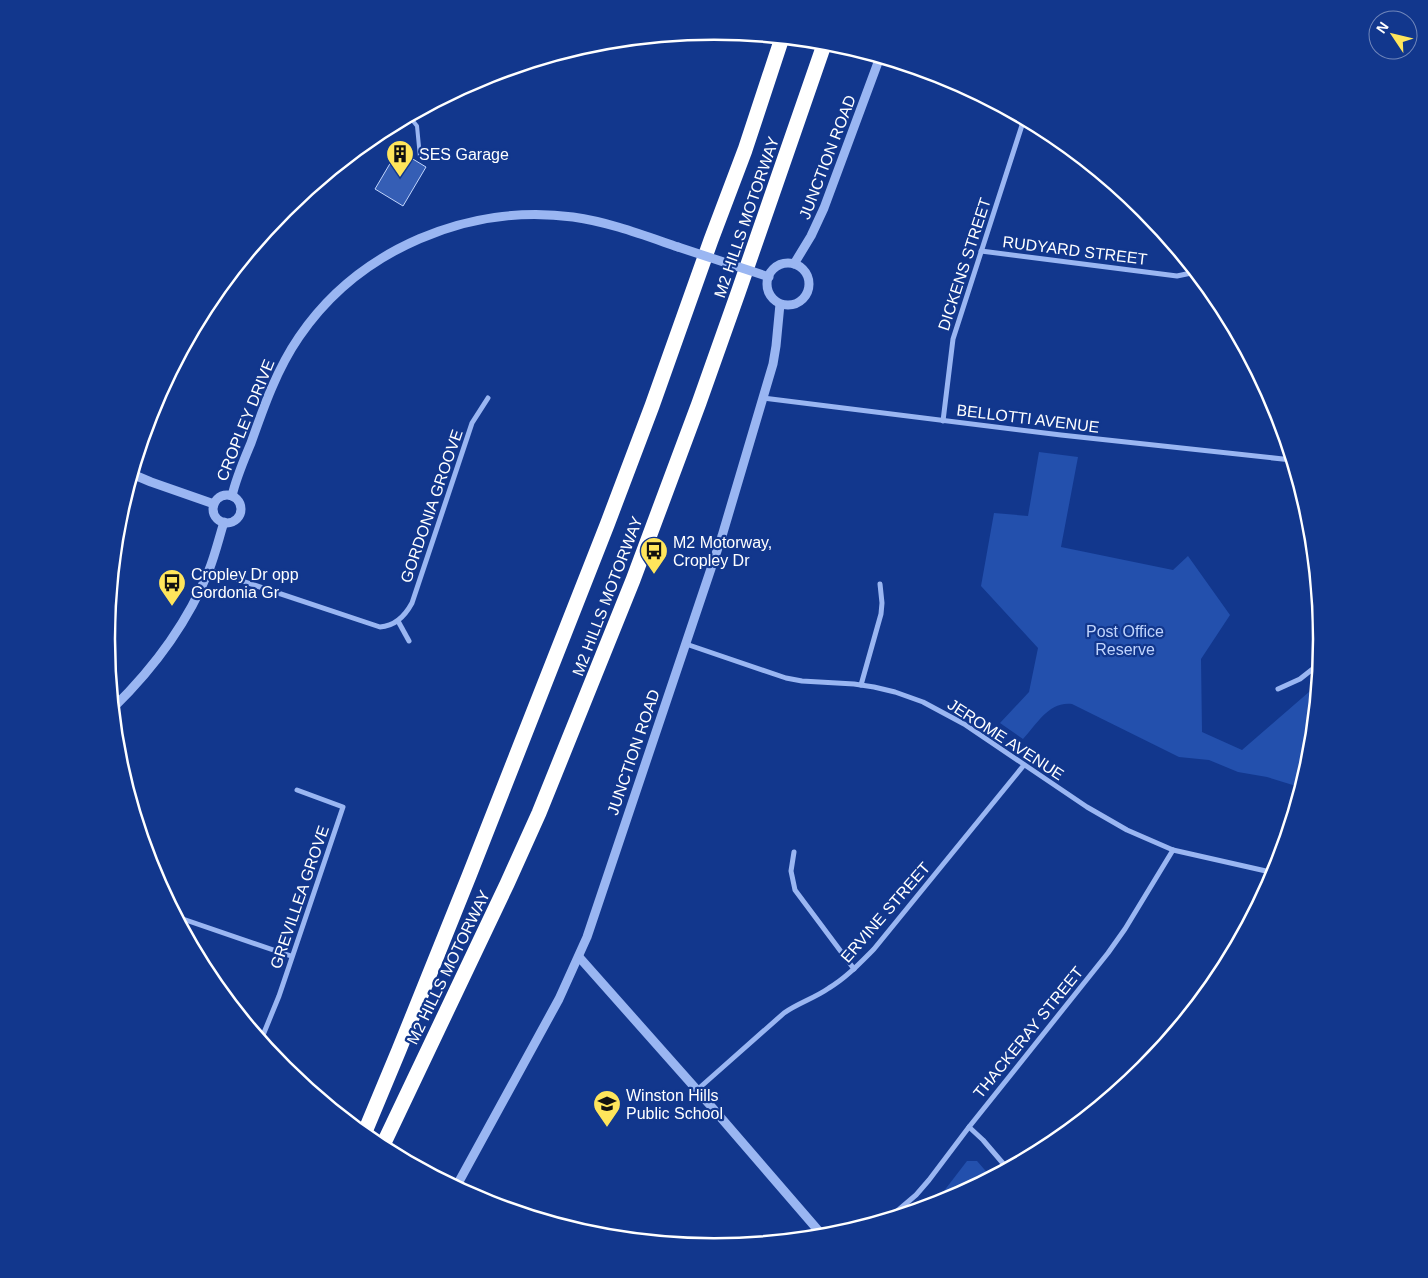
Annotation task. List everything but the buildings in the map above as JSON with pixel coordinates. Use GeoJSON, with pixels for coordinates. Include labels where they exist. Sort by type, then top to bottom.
{"type":"FeatureCollection","features":[{"type":"Feature","properties":{"kind":"highway","name":"M2 HILLS MOTORWAY"},"geometry":{"type":"LineString","coordinates":[[367,1127],[458,903],[617,498],[745,150],[780,44]]}},
{"type":"Feature","properties":{"kind":"highway","name":"M2 HILLS MOTORWAY"},"geometry":{"type":"LineString","coordinates":[[385,1140],[539,813],[633,580],[699,403],[822,50]]}},
{"type":"Feature","properties":{"kind":"street","name":"JUNCTION ROAD"},"geometry":{"type":"LineString","coordinates":[[794,264],[811,236],[824,208],[878,63]]}},
{"type":"Feature","properties":{"kind":"street","name":"DICKENS STREET"},"geometry":{"type":"LineString","coordinates":[[943,421],[953,339],[1022,125]]}},
{"type":"Feature","properties":{"kind":"street","name":"CROPLEY DRIVE"},"geometry":{"type":"LineString","coordinates":[[232,496],[277,375],[300,336],[332,298],[352,280],[392,253],[414,241],[482,219],[532,215],[573,218],[616,226],[769,277]]}},
{"type":"Feature","properties":{"kind":"street","name":"RUDYARD STREET"},"geometry":{"type":"LineString","coordinates":[[981,251],[1177,276],[1189,274]]}},
{"type":"Feature","properties":{"kind":"street"},"geometry":{"type":"LineString","coordinates":[[794,264],[800,267],[808,278],[808,291],[800,302],[787,305],[780,304],[768,291],[769,277],[776,268],[782,265],[794,264]]}},
{"type":"Feature","properties":{"kind":"street","name":"JUNCTION ROAD"},"geometry":{"type":"LineString","coordinates":[[459,1181],[559,999],[590,927],[722,536],[773,364],[780,304]]}},
{"type":"Feature","properties":{"kind":"street","name":"GORDONIA GROOVE"},"geometry":{"type":"LineString","coordinates":[[398,622],[412,603],[472,423],[488,398]]}},
{"type":"Feature","properties":{"kind":"street","name":"BELLOTTI AVENUE"},"geometry":{"type":"LineString","coordinates":[[762,398],[943,421],[1285,459]]}},
{"type":"Feature","properties":{"kind":"street"},"geometry":{"type":"LineString","coordinates":[[137,476],[214,504]]}},
{"type":"Feature","properties":{"kind":"street"},"geometry":{"type":"LineString","coordinates":[[223,496],[232,496],[240,506],[239,515],[233,521],[220,521],[214,514],[214,504],[223,496]]}},
{"type":"Feature","properties":{"kind":"street"},"geometry":{"type":"LineString","coordinates":[[118,702],[149,670],[185,617],[209,570],[224,522]]}},
{"type":"Feature","properties":{"kind":"street"},"geometry":{"type":"LineString","coordinates":[[209,570],[380,627],[387,627],[398,622],[409,641]]}},
{"type":"Feature","properties":{"kind":"street"},"geometry":{"type":"LineString","coordinates":[[861,685],[881,614],[880,584]]}},
{"type":"Feature","properties":{"kind":"street","name":"JEROME AVENUE"},"geometry":{"type":"LineString","coordinates":[[686,644],[786,678],[809,682],[861,685],[895,692],[935,708],[964,724],[1104,818],[1127,830],[1173,850],[1266,871]]}},
{"type":"Feature","properties":{"kind":"street"},"geometry":{"type":"LineString","coordinates":[[1278,689],[1300,679],[1312,669]]}},
{"type":"Feature","properties":{"kind":"street","name":"ERVINE STREET"},"geometry":{"type":"LineString","coordinates":[[697,1090],[784,1013],[829,988],[854,969],[874,949],[1024,765]]}},
{"type":"Feature","properties":{"kind":"street","name":"GREVILLEA GROVE"},"geometry":{"type":"LineString","coordinates":[[264,1034],[279,996],[343,807],[297,790]]}},
{"type":"Feature","properties":{"kind":"street","name":"THACKERAY STREET"},"geometry":{"type":"LineString","coordinates":[[901,1208],[916,1195],[929,1180],[1108,953],[1125,929],[1173,850]]}},
{"type":"Feature","properties":{"kind":"street"},"geometry":{"type":"LineString","coordinates":[[794,852],[791,871],[795,890],[854,969]]}},
{"type":"Feature","properties":{"kind":"street"},"geometry":{"type":"LineString","coordinates":[[185,920],[291,956]]}},
{"type":"Feature","properties":{"kind":"street"},"geometry":{"type":"LineString","coordinates":[[578,957],[697,1090],[817,1229]]}},
{"type":"Feature","properties":{"kind":"street"},"geometry":{"type":"LineString","coordinates":[[969,1127],[1003,1163]]}},
{"type":"Feature","properties":{"kind":"lane"},"geometry":{"type":"LineString","coordinates":[[413,121],[417,126],[420,157]]}},
{"type":"Feature","properties":{"kind":"green space","name":"Post Office Reserve"},"geometry":{"type":"Polygon","coordinates":[[[1039,452],[1078,457],[1061,547],[1173,570],[1188,556],[1230,615],[1201,659],[1202,732],[1242,750],[1311,690],[1308,717],[1295,786],[1267,777],[1238,772],[1209,760],[1179,757],[1072,704],[1064,704],[1050,710],[1023,739],[1000,723],[1029,692],[1038,648],[981,586],[994,513],[1028,516],[1039,452]]]}},
{"type":"Feature","properties":{"kind":"green space"},"geometry":{"type":"Polygon","coordinates":[[[967,1161],[977,1161],[987,1172],[979,1176],[943,1192],[967,1161]]]}},
{"type":"Feature","properties":{"kind":"place","name":"SES Garage"},"geometry":{"type":"Point","coordinates":[400,178]}},
{"type":"Feature","properties":{"kind":"place","name":"M2 Motorway, Cropley Dr"},"geometry":{"type":"Point","coordinates":[654,575]}},
{"type":"Feature","properties":{"kind":"place","name":"Cropley Dr opp Gordonia Gr"},"geometry":{"type":"Point","coordinates":[172,607]}},
{"type":"Feature","properties":{"kind":"place","name":"Winston Hills Public School"},"geometry":{"type":"Point","coordinates":[607,1128]}}]}
